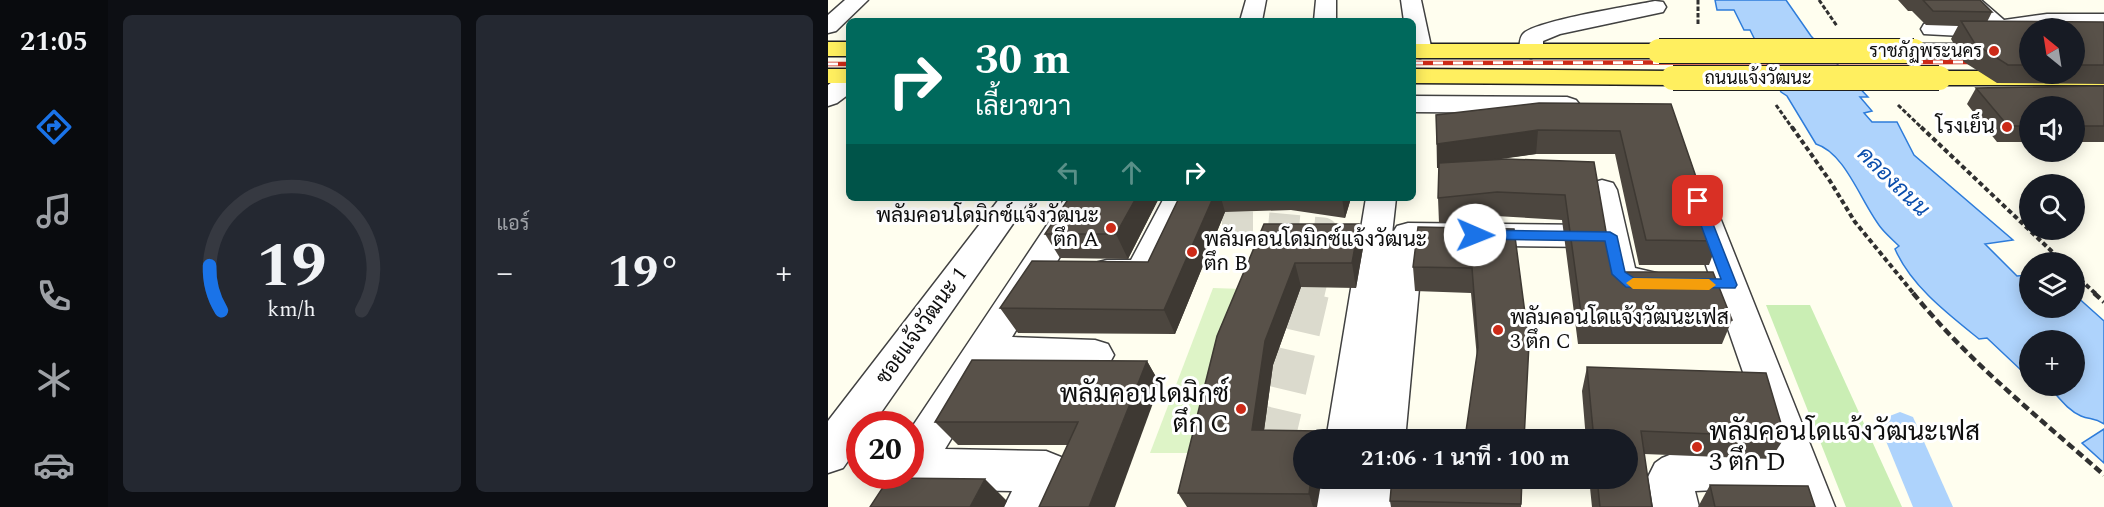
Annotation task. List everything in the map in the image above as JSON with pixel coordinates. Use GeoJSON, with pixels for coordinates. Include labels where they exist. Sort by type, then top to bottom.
{"type":"FeatureCollection","features":[{"type":"Feature","properties":{"kind":"main road"},"geometry":{"type":"LineString","coordinates":[[828,49],[846,49]]}},
{"type":"Feature","properties":{"kind":"main road","name":"ถนนแจ้งวัฒนะ"},"geometry":{"type":"LineString","coordinates":[[1417,51],[2019,51]]}},
{"type":"Feature","properties":{"kind":"main road"},"geometry":{"type":"LineString","coordinates":[[828,76],[846,76]]}},
{"type":"Feature","properties":{"kind":"main road","name":"ถนนแจ้งวัฒนะ"},"geometry":{"type":"LineString","coordinates":[[1416,76],[2104,78]]}},
{"type":"Feature","properties":{"kind":"street"},"geometry":{"type":"LineString","coordinates":[[828,26],[858,0]]}},
{"type":"Feature","properties":{"kind":"street"},"geometry":{"type":"LineString","coordinates":[[1252,18],[1256,0]]}},
{"type":"Feature","properties":{"kind":"street"},"geometry":{"type":"LineString","coordinates":[[1325,18],[1326,0]]}},
{"type":"Feature","properties":{"kind":"street"},"geometry":{"type":"LineString","coordinates":[[1411,0],[1413,18]]}},
{"type":"Feature","properties":{"kind":"street"},"geometry":{"type":"LineString","coordinates":[[1969,0],[1999,27]]}},
{"type":"Feature","properties":{"kind":"street"},"geometry":{"type":"LineString","coordinates":[[2020,0],[2043,18]]}},
{"type":"Feature","properties":{"kind":"street"},"geometry":{"type":"LineString","coordinates":[[2068,0],[2100,21]]}},
{"type":"Feature","properties":{"kind":"street"},"geometry":{"type":"LineString","coordinates":[[1531,51],[1532,38],[1553,29],[1655,7]]}},
{"type":"Feature","properties":{"kind":"street"},"geometry":{"type":"LineString","coordinates":[[1932,29],[1981,30],[2019,24]]}},
{"type":"Feature","properties":{"kind":"street"},"geometry":{"type":"LineString","coordinates":[[828,98],[846,83]]}},
{"type":"Feature","properties":{"kind":"street"},"geometry":{"type":"LineString","coordinates":[[1416,104],[1588,105]]}},
{"type":"Feature","properties":{"kind":"street"},"geometry":{"type":"LineString","coordinates":[[1688,173],[1704,285],[1746,374],[1797,466],[1812,507]]}},
{"type":"Feature","properties":{"kind":"street"},"geometry":{"type":"LineString","coordinates":[[1602,190],[1616,266],[1624,280],[1641,285],[1704,285]]}},
{"type":"Feature","properties":{"kind":"street","name":"ซอยแจ้งวัฒนะ 1"},"geometry":{"type":"LineString","coordinates":[[828,454],[1014,201]]}},
{"type":"Feature","properties":{"kind":"street"},"geometry":{"type":"LineString","coordinates":[[924,446],[1078,201]]}},
{"type":"Feature","properties":{"kind":"street"},"geometry":{"type":"LineString","coordinates":[[1349,429],[1381,201]]}},
{"type":"Feature","properties":{"kind":"street"},"geometry":{"type":"LineString","coordinates":[[1034,272],[1141,272],[1173,217]]}},
{"type":"Feature","properties":{"kind":"street"},"geometry":{"type":"LineString","coordinates":[[1385,429],[1408,234],[1610,236]]}},
{"type":"Feature","properties":{"kind":"street"},"geometry":{"type":"LineString","coordinates":[[984,352],[1095,355]]}},
{"type":"Feature","properties":{"kind":"street"},"geometry":{"type":"LineString","coordinates":[[1676,507],[1670,477],[1677,472],[1797,466]]}},
{"type":"Feature","properties":{"kind":"street"},"geometry":{"type":"LineString","coordinates":[[924,477],[1046,471],[1027,507]]}},
{"type":"Feature","properties":{"kind":"street"},"geometry":{"type":"LineString","coordinates":[[1337,507],[1339,489]]}},
{"type":"Feature","properties":{"kind":"street"},"geometry":{"type":"LineString","coordinates":[[1376,507],[1378,489]]}},
{"type":"Feature","properties":{"kind":"path"},"geometry":{"type":"LineString","coordinates":[[1770,96],[1830,180],[1855,222],[1931,315],[2009,391],[2104,475]]}},
{"type":"Feature","properties":{"kind":"path"},"geometry":{"type":"LineString","coordinates":[[1892,99],[2052,252]]}},
{"type":"Feature","properties":{"kind":"path"},"geometry":{"type":"LineString","coordinates":[[2085,284],[2104,302]]}},
{"type":"Feature","properties":{"kind":"green space"},"geometry":{"type":"Polygon","coordinates":[[[1213,288],[1243,289],[1188,453],[1150,453],[1213,288]]]}},
{"type":"Feature","properties":{"kind":"green space"},"geometry":{"type":"Polygon","coordinates":[[[1766,305],[1810,305],[1902,507],[1846,507],[1766,305]]]}},
{"type":"Feature","properties":{"kind":"water","name":"คลองถนน"},"geometry":{"type":"Polygon","coordinates":[[[1715,0],[1786,0],[1811,36],[1868,97],[1860,97],[1872,111],[1864,113],[1872,122],[1897,122],[1914,155],[2013,240],[1985,244],[2019,276],[2019,318],[2085,318],[2085,304],[2104,321],[2104,424],[2076,413],[2057,396],[2085,396],[2085,330],[2019,330],[2019,368],[1987,338],[1979,339],[1943,309],[1911,275],[1895,249],[1899,246],[1875,219],[1845,169],[1827,149],[1816,144],[1787,96],[1781,92],[1750,30],[1744,30],[1734,10],[1717,10],[1715,0]]]}},
{"type":"Feature","properties":{"kind":"water"},"geometry":{"type":"Polygon","coordinates":[[[2104,429],[2104,463],[2082,443],[2104,429]]]}},
{"type":"Feature","properties":{"kind":"building"},"geometry":{"type":"Polygon","coordinates":[[[1923,0],[1980,0],[1992,12],[1933,11],[1923,0]]]}},
{"type":"Feature","properties":{"kind":"building"},"geometry":{"type":"Polygon","coordinates":[[[1961,21],[2019,21],[2019,65],[2008,65],[1975,44],[1961,21]]]}},
{"type":"Feature","properties":{"kind":"building"},"geometry":{"type":"Polygon","coordinates":[[[2085,22],[2104,22],[2104,65],[2085,65],[2085,22]]]}},
{"type":"Feature","properties":{"kind":"building"},"geometry":{"type":"Polygon","coordinates":[[[2104,86],[2104,126],[2085,126],[2085,96],[2019,96],[2019,126],[2008,126],[1976,88],[2104,86]]]}},
{"type":"Feature","properties":{"kind":"building"},"geometry":{"type":"Polygon","coordinates":[[[1539,103],[1671,104],[1718,241],[1646,240],[1620,131],[1538,130],[1437,144],[1436,115],[1539,103]]]}},
{"type":"Feature","properties":{"kind":"building"},"geometry":{"type":"Polygon","coordinates":[[[1506,159],[1594,162],[1613,272],[1713,272],[1732,320],[1582,320],[1565,195],[1497,192],[1438,198],[1439,163],[1506,159]]]}},
{"type":"Feature","properties":{"kind":"building"},"geometry":{"type":"Polygon","coordinates":[[[1067,201],[1134,201],[1116,234],[1045,234],[1067,201]]]}},
{"type":"Feature","properties":{"kind":"building"},"geometry":{"type":"Polygon","coordinates":[[[1178,201],[1212,201],[1164,310],[1000,308],[1032,261],[1148,262],[1178,201]]]}},
{"type":"Feature","properties":{"kind":"building","name":"พลัมคอนโดมิกซ์ ตึก C"},"geometry":{"type":"Polygon","coordinates":[[[1264,224],[1359,224],[1352,263],[1295,263],[1265,341],[1252,430],[1293,431],[1293,489],[1310,489],[1309,494],[1178,493],[1217,336],[1264,224]]]}},
{"type":"Feature","properties":{"kind":"building","name":"พลัมคอนโดแจ้งวัฒนะเฟส 3 ตึก C"},"geometry":{"type":"Polygon","coordinates":[[[1418,227],[1514,229],[1529,344],[1525,429],[1466,429],[1478,347],[1472,268],[1413,267],[1418,227]]]}},
{"type":"Feature","properties":{"kind":"building"},"geometry":{"type":"Polygon","coordinates":[[[972,360],[1147,361],[1089,507],[1039,507],[1078,422],[935,422],[972,360]]]}},
{"type":"Feature","properties":{"kind":"building"},"geometry":{"type":"Polygon","coordinates":[[[1587,367],[1766,373],[1785,437],[1641,431],[1652,507],[1600,507],[1598,489],[1638,489],[1638,429],[1593,429],[1587,367]]]}},
{"type":"Feature","properties":{"kind":"building"},"geometry":{"type":"Polygon","coordinates":[[[924,478],[985,479],[970,507],[870,507],[882,489],[924,489],[924,478]]]}},
{"type":"Feature","properties":{"kind":"building"},"geometry":{"type":"Polygon","coordinates":[[[1710,485],[1808,486],[1815,507],[1715,507],[1710,485]]]}},
{"type":"Feature","properties":{"kind":"building"},"geometry":{"type":"Polygon","coordinates":[[[1391,489],[1522,489],[1521,504],[1390,501],[1391,489]]]}},
{"type":"Feature","properties":{"kind":"waterway"},"geometry":{"type":"LineString","coordinates":[[1900,429],[1933,507]]}},
{"type":"Feature","properties":{"kind":"tunnel"},"geometry":{"type":"LineString","coordinates":[[1176,227],[1259,227],[1323,233],[1309,294]]}},
{"type":"Feature","properties":{"kind":"tunnel"},"geometry":{"type":"LineString","coordinates":[[1259,507],[1309,293]]}},
{"type":"Feature","properties":{"kind":"railway"},"geometry":{"type":"LineString","coordinates":[[1416,63],[1980,62]]}},
{"type":"Feature","properties":{"kind":"railway"},"geometry":{"type":"LineString","coordinates":[[828,64],[846,64]]}},
{"type":"Feature","properties":{"kind":"slow traffic"},"geometry":{"type":"LineString","coordinates":[[1633,283],[1709,285]]}},
{"type":"Feature","properties":{"kind":"place","name":"ราชภัฏพระนคร"},"geometry":{"type":"Point","coordinates":[1994,51]}},
{"type":"Feature","properties":{"kind":"place","name":"โรงเย็น"},"geometry":{"type":"Point","coordinates":[2007,127]}},
{"type":"Feature","properties":{"kind":"place","name":"พลัมคอนโดมิกซ์แจ้งวัฒนะ ตึก A"},"geometry":{"type":"Point","coordinates":[1111,228]}},
{"type":"Feature","properties":{"kind":"place","name":"พลัมคอนโดมิกซ์แจ้งวัฒนะ ตึก B"},"geometry":{"type":"Point","coordinates":[1192,252]}},
{"type":"Feature","properties":{"kind":"place","name":"พลัมคอนโดแจ้งวัฒนะเฟส 3 ตึก C"},"geometry":{"type":"Point","coordinates":[1498,330]}},
{"type":"Feature","properties":{"kind":"place","name":"พลัมคอนโดมิกซ์ ตึก C"},"geometry":{"type":"Point","coordinates":[1241,409]}},
{"type":"Feature","properties":{"kind":"place","name":"พลัมคอนโดแจ้งวัฒนะเฟส 3 ตึก D"},"geometry":{"type":"Point","coordinates":[1697,447]}},
{"type":"Feature","properties":{"kind":"route"},"geometry":{"type":"LineString","coordinates":[[1475,235],[1610,236],[1619,274],[1631,283],[1730,285],[1698,201]]}}]}
